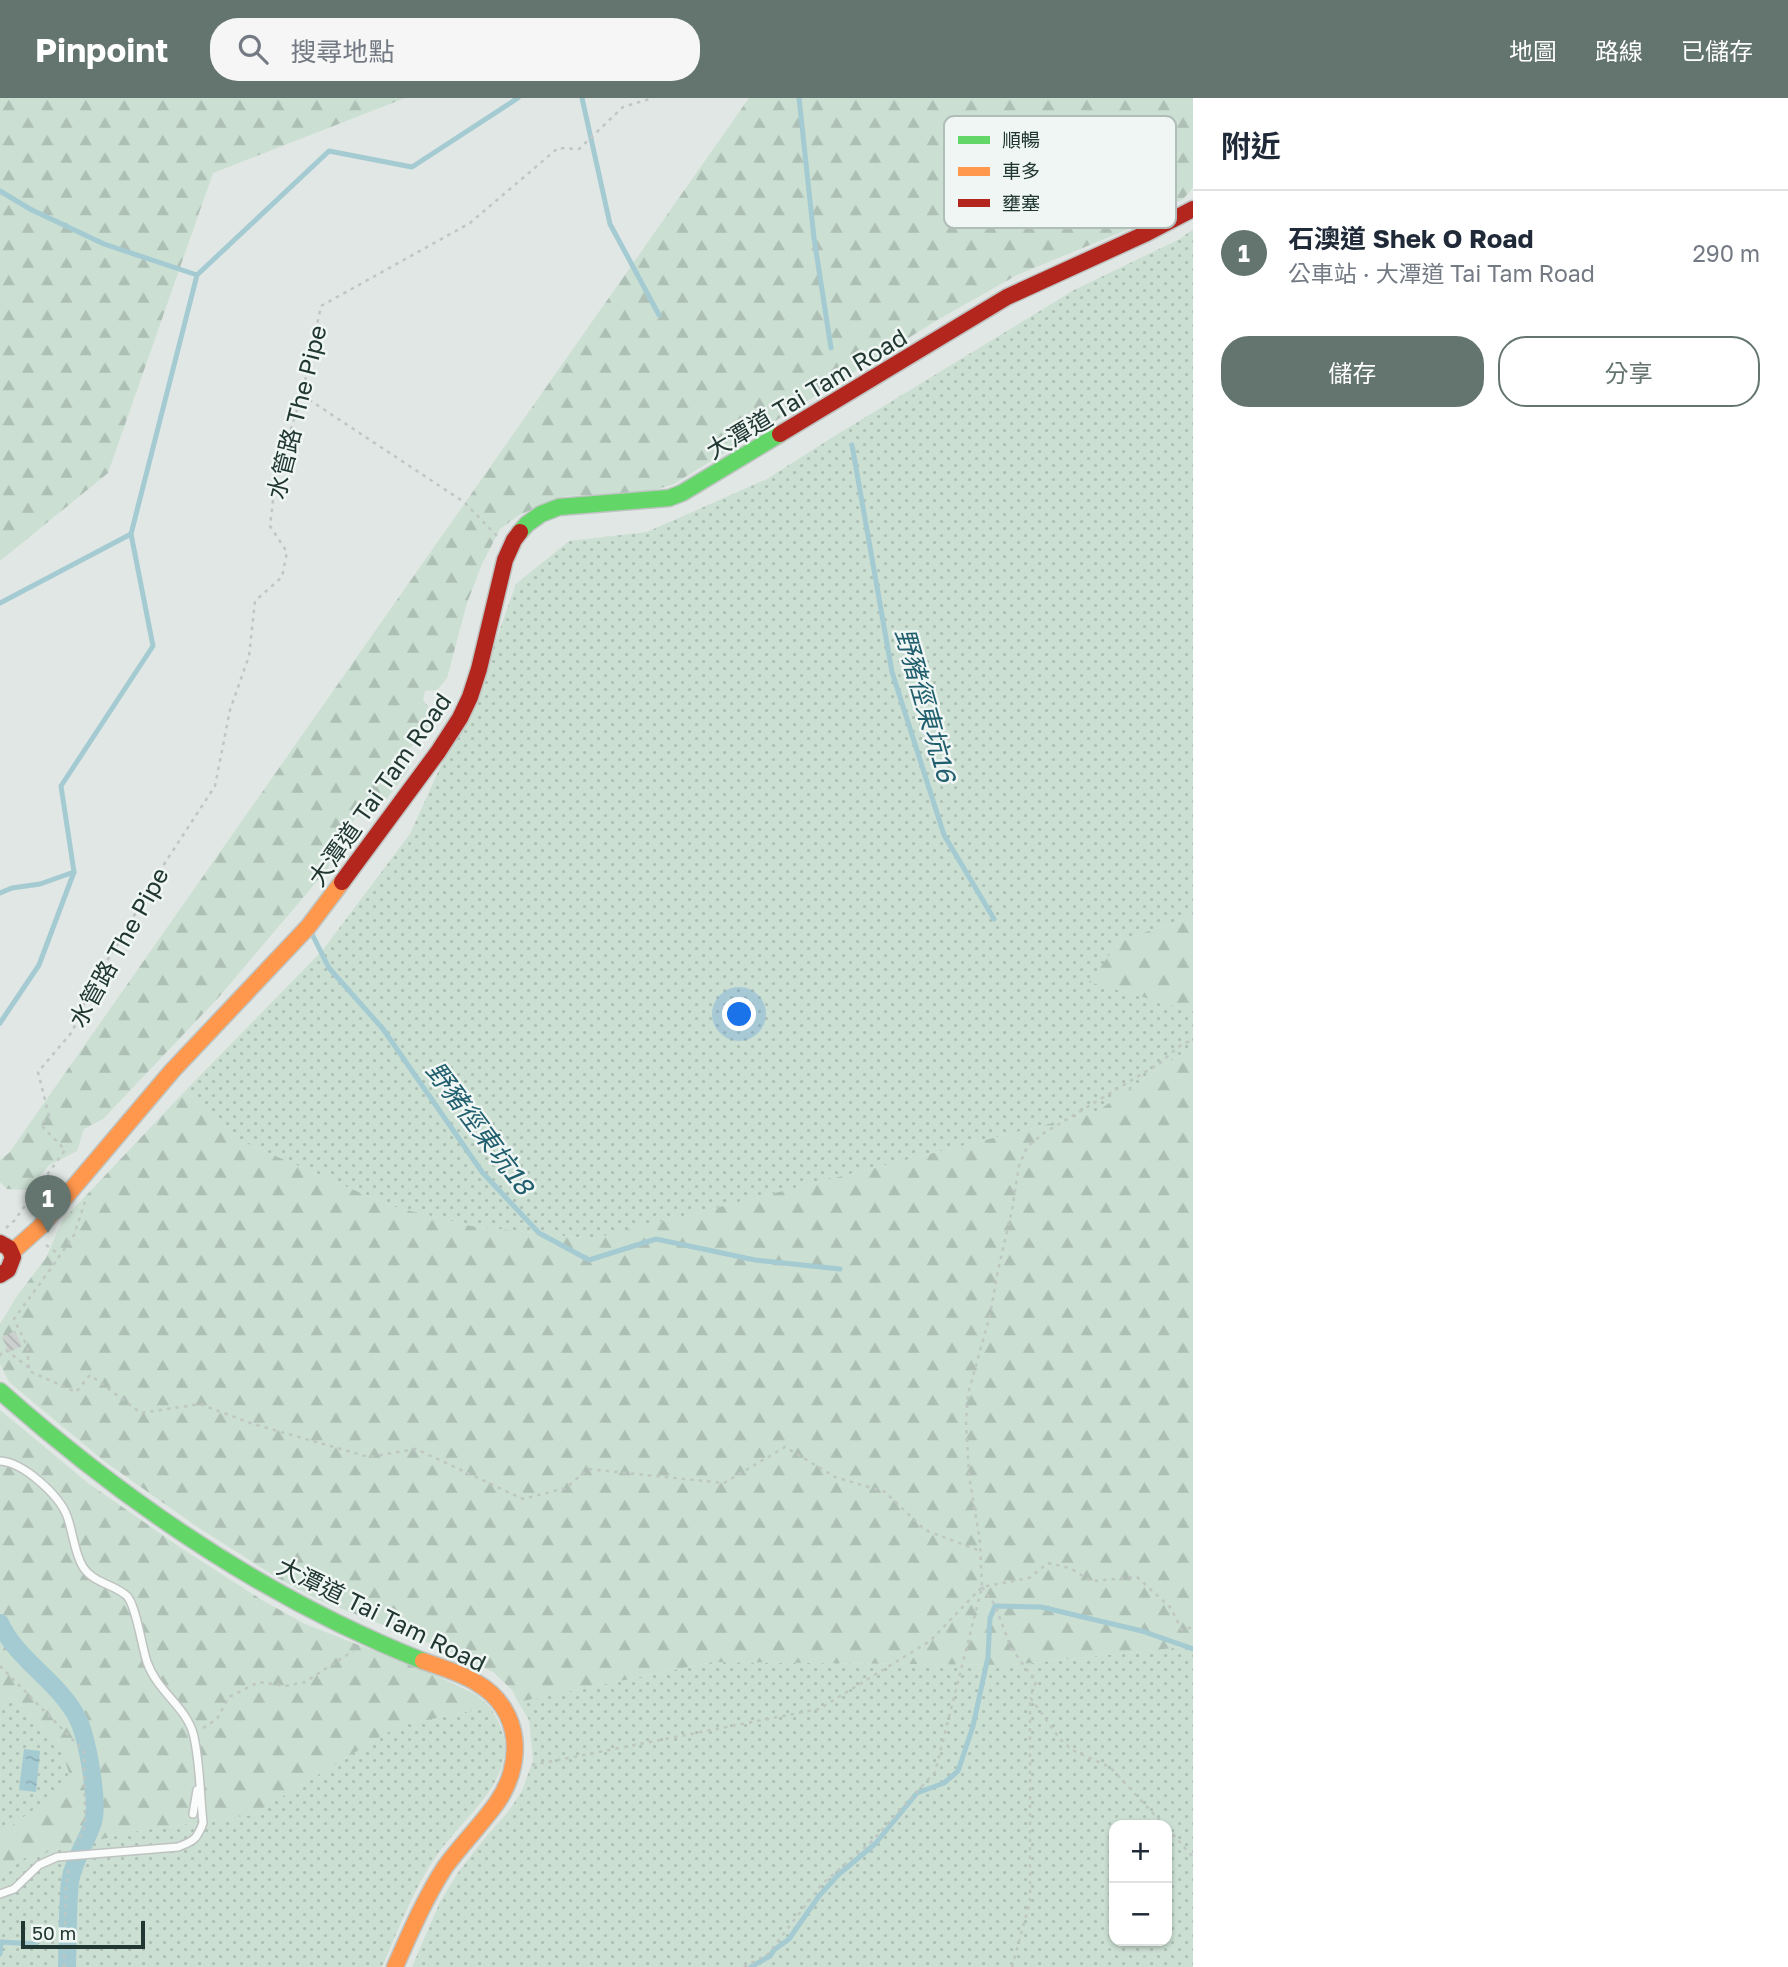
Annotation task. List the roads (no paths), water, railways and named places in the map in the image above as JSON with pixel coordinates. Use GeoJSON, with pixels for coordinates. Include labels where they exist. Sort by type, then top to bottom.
{"type":"FeatureCollection","features":[{"type":"Feature","properties":{"kind":"main road","name":"大潭道 Tai Tam Road"},"geometry":{"type":"LineString","coordinates":[[1176,219],[1193,209]]}},
{"type":"Feature","properties":{"kind":"main road","name":"大潭道 Tai Tam Road"},"geometry":{"type":"LineString","coordinates":[[5,1242],[40,1227],[172,1071],[309,927],[438,752],[465,708],[474,687],[509,549],[527,524],[550,510],[570,506],[654,500],[682,493],[1007,297],[1159,228]]}},
{"type":"Feature","properties":{"kind":"main road"},"geometry":{"type":"LineString","coordinates":[[2,1277],[12,1262],[5,1242]]}},
{"type":"Feature","properties":{"kind":"main road","name":"大潭道 Tai Tam Road"},"geometry":{"type":"LineString","coordinates":[[0,1391],[96,1472],[165,1522],[271,1588],[370,1638],[476,1682],[499,1704],[514,1738],[515,1761],[510,1780],[501,1798],[458,1849],[435,1884],[395,1967]]}},
{"type":"Feature","properties":{"kind":"lane"},"geometry":{"type":"LineString","coordinates":[[0,1461],[19,1465],[49,1489],[66,1511],[85,1569],[96,1580],[127,1596],[133,1605],[147,1664],[163,1692],[177,1705],[193,1735],[203,1823],[193,1841],[178,1847],[57,1857],[39,1865],[14,1889],[0,1894]]}},
{"type":"Feature","properties":{"kind":"lane"},"geometry":{"type":"LineString","coordinates":[[193,1814],[199,1782]]}},
{"type":"Feature","properties":{"kind":"water"},"geometry":{"type":"Polygon","coordinates":[[[24,1749],[40,1751],[36,1792],[19,1790],[24,1749]]]}},
{"type":"Feature","properties":{"kind":"waterway"},"geometry":{"type":"LineString","coordinates":[[0,1023],[39,965],[74,872],[61,786],[153,646],[131,534],[197,275],[329,151],[412,167],[518,98]]}},
{"type":"Feature","properties":{"kind":"waterway"},"geometry":{"type":"LineString","coordinates":[[582,98],[610,224],[659,315]]}},
{"type":"Feature","properties":{"kind":"waterway"},"geometry":{"type":"LineString","coordinates":[[799,98],[814,238],[831,348]]}},
{"type":"Feature","properties":{"kind":"waterway"},"geometry":{"type":"LineString","coordinates":[[0,191],[30,209],[104,244],[197,275]]}},
{"type":"Feature","properties":{"kind":"waterway","name":"野豬徑東坑16"},"geometry":{"type":"LineString","coordinates":[[852,445],[892,672],[944,835],[994,919]]}},
{"type":"Feature","properties":{"kind":"waterway"},"geometry":{"type":"LineString","coordinates":[[0,603],[131,534]]}},
{"type":"Feature","properties":{"kind":"waterway"},"geometry":{"type":"LineString","coordinates":[[0,893],[12,888],[40,884],[74,872]]}},
{"type":"Feature","properties":{"kind":"waterway","name":"野豬徑東坑18"},"geometry":{"type":"LineString","coordinates":[[311,932],[329,968],[383,1029],[482,1172],[539,1233],[589,1260],[656,1239],[755,1260],[840,1269]]}},
{"type":"Feature","properties":{"kind":"waterway"},"geometry":{"type":"LineString","coordinates":[[751,1967],[770,1956],[789,1939],[819,1896],[838,1875],[875,1844],[917,1793],[944,1783],[958,1771],[973,1726],[988,1657],[990,1618],[995,1606],[1041,1607],[1142,1631],[1193,1649]]}},
{"type":"Feature","properties":{"kind":"waterway"},"geometry":{"type":"LineString","coordinates":[[0,1623],[17,1648],[69,1704],[81,1726],[88,1753],[94,1813],[70,1882],[67,1967]]}},
{"type":"Feature","properties":{"kind":"waterway"},"geometry":{"type":"LineString","coordinates":[[0,1954],[1,1942],[36,1944]]}},
{"type":"Feature","properties":{"kind":"place","name":"石澳道 Shek O Road"},"geometry":{"type":"Point","coordinates":[48,1233]}}]}
